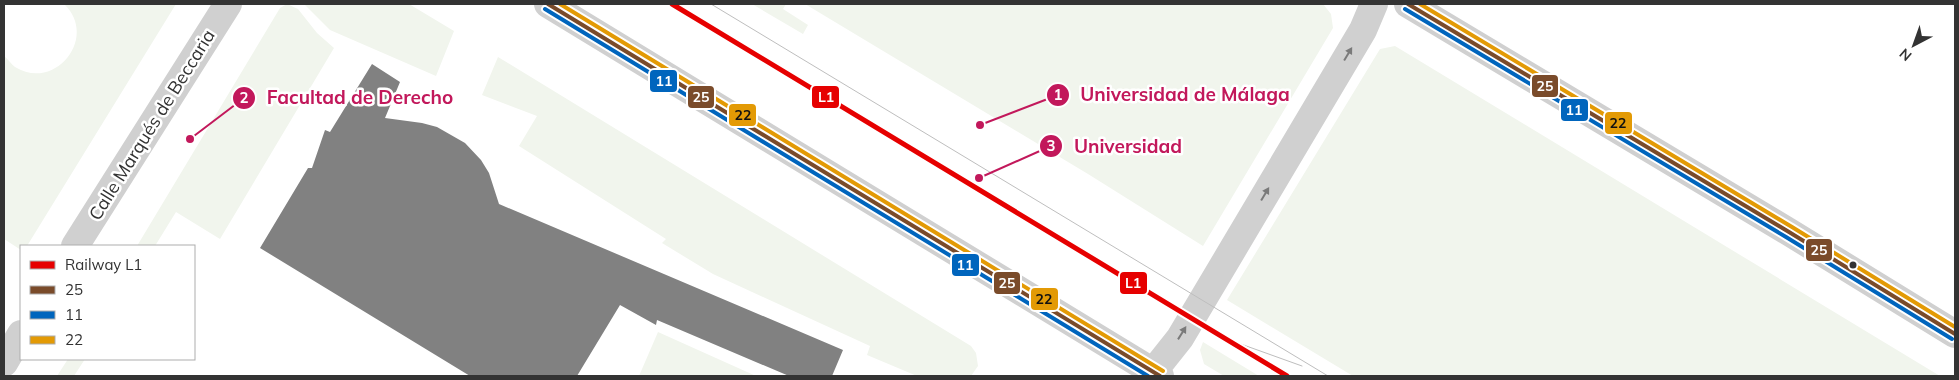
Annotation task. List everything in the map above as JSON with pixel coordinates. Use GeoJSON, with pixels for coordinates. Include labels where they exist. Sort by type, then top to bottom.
{"type":"FeatureCollection","features":[{"type":"Feature","properties":{"kind":"street","name":"Calle Marqués de Beccaria"},"geometry":{"type":"LineString","coordinates":[[76,245],[228,4]]}},
{"type":"Feature","properties":{"kind":"street"},"geometry":{"type":"LineString","coordinates":[[548,4],[1156,374],[1188,325],[1363,30],[1374,4]]}},
{"type":"Feature","properties":{"kind":"street"},"geometry":{"type":"LineString","coordinates":[[1408,4],[1789,232],[1955,334]]}},
{"type":"Feature","properties":{"kind":"street"},"geometry":{"type":"LineString","coordinates":[[4,364],[20,336]]}},
{"type":"Feature","properties":{"kind":"shaded area"},"geometry":{"type":"Polygon","coordinates":[[[64,4],[176,4],[28,245],[20,245],[20,249],[4,239],[4,56],[15,67],[30,73],[44,72],[57,67],[68,57],[74,45],[77,31],[74,17],[64,4]]]}},
{"type":"Feature","properties":{"kind":"shaded area"},"geometry":{"type":"Polygon","coordinates":[[[287,4],[298,9],[317,33],[334,48],[220,239],[176,212],[156,245],[138,245],[280,8],[287,4]]]}},
{"type":"Feature","properties":{"kind":"shaded area"},"geometry":{"type":"Polygon","coordinates":[[[304,4],[409,4],[454,31],[436,76],[330,30],[304,4]]]}},
{"type":"Feature","properties":{"kind":"shaded area"},"geometry":{"type":"Polygon","coordinates":[[[752,4],[786,4],[783,9],[808,25],[803,34],[752,4]]]}},
{"type":"Feature","properties":{"kind":"shaded area"},"geometry":{"type":"Polygon","coordinates":[[[805,4],[1323,4],[1331,14],[1333,28],[1203,246],[1088,174],[805,4]]]}},
{"type":"Feature","properties":{"kind":"shaded area"},"geometry":{"type":"Polygon","coordinates":[[[1395,46],[1940,376],[1353,376],[1227,300],[1380,49],[1395,46]]]}},
{"type":"Feature","properties":{"kind":"shaded area"},"geometry":{"type":"Polygon","coordinates":[[[498,57],[971,346],[976,353],[978,366],[971,376],[917,376],[867,355],[870,346],[713,274],[662,243],[666,239],[519,146],[537,116],[482,95],[498,57]]]}},
{"type":"Feature","properties":{"kind":"shaded area"},"geometry":{"type":"Polygon","coordinates":[[[658,332],[756,376],[639,376],[658,332]]]}},
{"type":"Feature","properties":{"kind":"shaded area"},"geometry":{"type":"Polygon","coordinates":[[[1203,342],[1259,376],[1224,376],[1204,364],[1200,350],[1203,342]]]}},
{"type":"Feature","properties":{"kind":"shaded area"},"geometry":{"type":"Polygon","coordinates":[[[67,360],[84,360],[74,376],[57,376],[67,360]]]}},
{"type":"Feature","properties":{"kind":"building"},"geometry":{"type":"Polygon","coordinates":[[[372,64],[400,82],[385,118],[437,127],[465,143],[481,160],[489,173],[499,204],[843,350],[832,376],[789,376],[657,320],[656,325],[620,305],[577,376],[470,376],[260,248],[308,168],[312,168],[325,130],[330,132],[372,64]]]}},
{"type":"Feature","properties":{"kind":"tram line"},"geometry":{"type":"LineString","coordinates":[[711,4],[1328,376]]}},
{"type":"Feature","properties":{"kind":"tram line"},"geometry":{"type":"LineString","coordinates":[[1224,338],[1302,366]]}},
{"type":"Feature","properties":{"kind":"rail line","name":"L1"},"geometry":{"type":"LineString","coordinates":[[672,4],[1287,376]]}},
{"type":"Feature","properties":{"kind":"transit line","name":"25"},"geometry":{"type":"LineString","coordinates":[[548,4],[1160,376]]}},
{"type":"Feature","properties":{"kind":"transit line","name":"22"},"geometry":{"type":"LineString","coordinates":[[560,4],[1163,371]]}},
{"type":"Feature","properties":{"kind":"transit line","name":"25"},"geometry":{"type":"LineString","coordinates":[[1408,4],[1789,232],[1955,334]]}},
{"type":"Feature","properties":{"kind":"transit line","name":"22"},"geometry":{"type":"LineString","coordinates":[[1420,4],[1955,327]]}},
{"type":"Feature","properties":{"kind":"transit line","name":"11"},"geometry":{"type":"LineString","coordinates":[[545,9],[1148,376]]}},
{"type":"Feature","properties":{"kind":"transit line","name":"11"},"geometry":{"type":"LineString","coordinates":[[1405,9],[1786,237],[1952,339]]}},
{"type":"Feature","properties":{"kind":"place","name":"Universidad de Málaga"},"geometry":{"type":"Point","coordinates":[980,125]}},
{"type":"Feature","properties":{"kind":"place","name":"Facultad de Derecho"},"geometry":{"type":"Point","coordinates":[190,139]}},
{"type":"Feature","properties":{"kind":"place","name":"Universidad"},"geometry":{"type":"Point","coordinates":[979,178]}}]}
